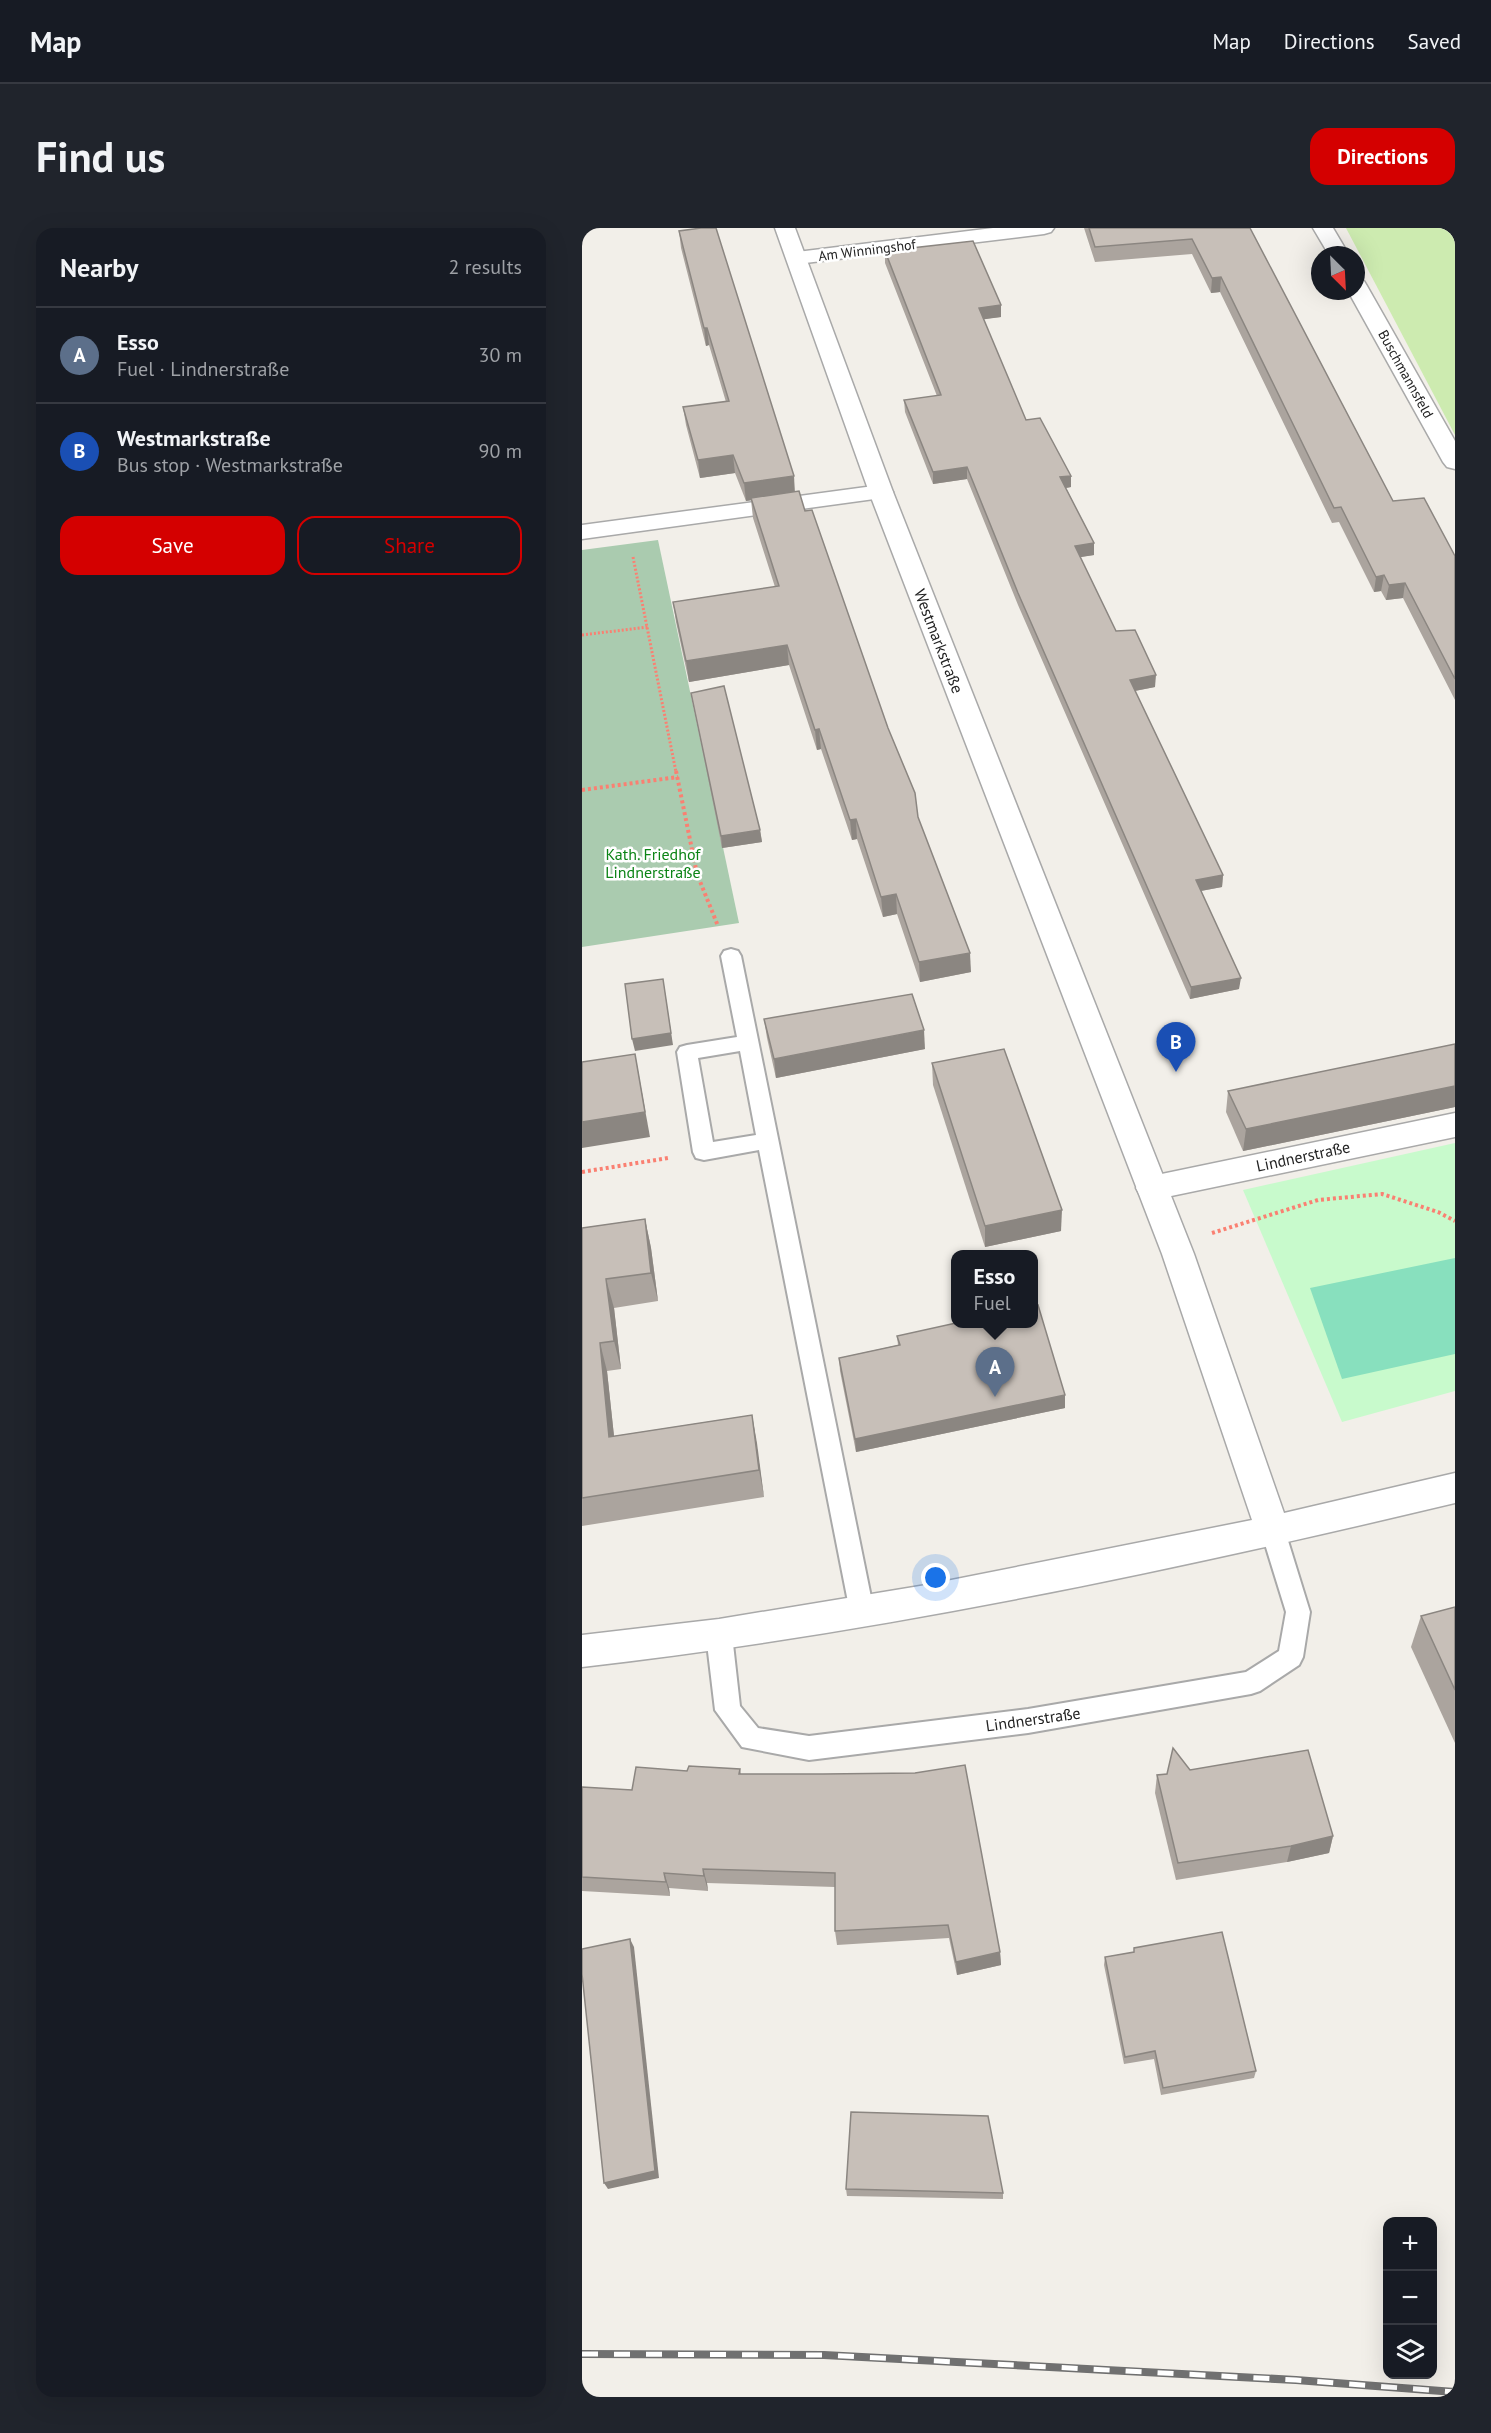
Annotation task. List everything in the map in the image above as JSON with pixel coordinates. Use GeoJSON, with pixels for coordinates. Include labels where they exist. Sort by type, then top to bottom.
{"type":"FeatureCollection","features":[{"type":"Feature","properties":{"kind":"street","name":"Westmarkstraße"},"geometry":{"type":"LineString","coordinates":[[785,228],[880,492],[1174,1245],[1273,1531]]}},
{"type":"Feature","properties":{"kind":"street","name":"Am Winningshof"},"geometry":{"type":"LineString","coordinates":[[797,258],[1044,228]]}},
{"type":"Feature","properties":{"kind":"street"},"geometry":{"type":"LineString","coordinates":[[1323,228],[1333,246]]}},
{"type":"Feature","properties":{"kind":"street","name":"Buschmannsfeld"},"geometry":{"type":"LineString","coordinates":[[1364,300],[1455,462]]}},
{"type":"Feature","properties":{"kind":"street"},"geometry":{"type":"LineString","coordinates":[[582,532],[880,492]]}},
{"type":"Feature","properties":{"kind":"street","name":"Lindnerstraße"},"geometry":{"type":"LineString","coordinates":[[1152,1188],[1455,1125]]}},
{"type":"Feature","properties":{"kind":"street"},"geometry":{"type":"LineString","coordinates":[[582,1651],[719,1635],[862,1612],[1273,1531],[1455,1488]]}},
{"type":"Feature","properties":{"kind":"lane"},"geometry":{"type":"LineString","coordinates":[[731,957],[862,1612]]}},
{"type":"Feature","properties":{"kind":"lane"},"geometry":{"type":"LineString","coordinates":[[747,1043],[687,1052],[704,1152],[767,1141]]}},
{"type":"Feature","properties":{"kind":"lane","name":"Lindnerstraße"},"geometry":{"type":"LineString","coordinates":[[719,1635],[728,1710],[751,1739],[809,1748],[1028,1721],[1251,1683],[1290,1657],[1298,1612],[1273,1531]]}},
{"type":"Feature","properties":{"kind":"path"},"geometry":{"type":"LineString","coordinates":[[624,558],[634,557],[697,874],[731,957]]}},
{"type":"Feature","properties":{"kind":"path"},"geometry":{"type":"LineString","coordinates":[[582,635],[648,627]]}},
{"type":"Feature","properties":{"kind":"path"},"geometry":{"type":"LineString","coordinates":[[582,790],[678,777]]}},
{"type":"Feature","properties":{"kind":"path"},"geometry":{"type":"LineString","coordinates":[[582,1172],[704,1152]]}},
{"type":"Feature","properties":{"kind":"path"},"geometry":{"type":"LineString","coordinates":[[1174,1245],[1318,1200],[1382,1194],[1438,1212],[1455,1221]]}},
{"type":"Feature","properties":{"kind":"green space"},"geometry":{"type":"Polygon","coordinates":[[[1346,228],[1448,228],[1455,240],[1455,435],[1365,264],[1365,246],[1355,246],[1346,228]]]}},
{"type":"Feature","properties":{"kind":"green space","name":"Kath. Friedhof Lindnerstraße"},"geometry":{"type":"Polygon","coordinates":[[[658,540],[739,923],[582,947],[582,550],[658,540]]]}},
{"type":"Feature","properties":{"kind":"green space"},"geometry":{"type":"Polygon","coordinates":[[[1455,1143],[1455,1391],[1342,1422],[1243,1190],[1455,1143]]]}},
{"type":"Feature","properties":{"kind":"green space"},"geometry":{"type":"Polygon","coordinates":[[[1455,1258],[1455,1354],[1342,1379],[1310,1288],[1455,1258]]]}},
{"type":"Feature","properties":{"kind":"building"},"geometry":{"type":"Polygon","coordinates":[[[716,228],[794,476],[744,483],[733,455],[698,460],[683,407],[729,401],[707,328],[704,328],[679,231],[716,228]]]}},
{"type":"Feature","properties":{"kind":"building"},"geometry":{"type":"Polygon","coordinates":[[[1089,228],[1250,228],[1393,501],[1424,498],[1455,556],[1455,679],[1405,583],[1389,585],[1384,575],[1376,577],[1341,507],[1334,508],[1221,277],[1212,278],[1192,239],[1095,247],[1089,228]]]}},
{"type":"Feature","properties":{"kind":"building"},"geometry":{"type":"Polygon","coordinates":[[[973,241],[1001,305],[979,308],[1026,420],[1040,418],[1071,476],[1060,477],[1094,543],[1075,546],[1116,631],[1135,630],[1156,675],[1130,680],[1223,875],[1196,880],[1241,978],[1191,987],[1018,593],[967,467],[933,472],[904,400],[941,395],[885,251],[973,241]]]}},
{"type":"Feature","properties":{"kind":"building"},"geometry":{"type":"Polygon","coordinates":[[[799,491],[805,511],[812,510],[888,728],[915,793],[918,817],[970,953],[919,962],[896,894],[881,897],[856,819],[850,820],[819,729],[815,730],[787,645],[686,661],[673,602],[779,586],[751,498],[799,491]]]}},
{"type":"Feature","properties":{"kind":"building"},"geometry":{"type":"Polygon","coordinates":[[[724,686],[760,830],[721,836],[691,693],[724,686]]]}},
{"type":"Feature","properties":{"kind":"building"},"geometry":{"type":"Polygon","coordinates":[[[663,979],[671,1033],[632,1039],[625,984],[663,979]]]}},
{"type":"Feature","properties":{"kind":"building"},"geometry":{"type":"Polygon","coordinates":[[[912,994],[924,1030],[774,1059],[764,1019],[912,994]]]}},
{"type":"Feature","properties":{"kind":"building"},"geometry":{"type":"Polygon","coordinates":[[[1455,1044],[1455,1086],[1246,1129],[1228,1091],[1455,1044]]]}},
{"type":"Feature","properties":{"kind":"building"},"geometry":{"type":"Polygon","coordinates":[[[1004,1049],[1062,1210],[985,1226],[932,1063],[1004,1049]]]}},
{"type":"Feature","properties":{"kind":"building"},"geometry":{"type":"Polygon","coordinates":[[[635,1054],[645,1112],[582,1122],[582,1062],[635,1054]]]}},
{"type":"Feature","properties":{"kind":"building"},"geometry":{"type":"Polygon","coordinates":[[[645,1219],[651,1273],[606,1279],[614,1341],[600,1343],[609,1437],[752,1415],[759,1470],[582,1498],[582,1228],[645,1219]]]}},
{"type":"Feature","properties":{"kind":"building"},"geometry":{"type":"Polygon","coordinates":[[[1038,1305],[1065,1395],[855,1439],[839,1358],[900,1345],[897,1336],[951,1324],[951,1328],[1038,1328],[1038,1305]]]}},
{"type":"Feature","properties":{"kind":"building"},"geometry":{"type":"Polygon","coordinates":[[[1455,1607],[1455,1690],[1421,1616],[1455,1607]]]}},
{"type":"Feature","properties":{"kind":"building"},"geometry":{"type":"Polygon","coordinates":[[[1173,1748],[1190,1770],[1308,1750],[1333,1836],[1291,1846],[1178,1863],[1157,1775],[1167,1774],[1173,1748]]]}},
{"type":"Feature","properties":{"kind":"building"},"geometry":{"type":"Polygon","coordinates":[[[965,1765],[1000,1952],[956,1962],[948,1925],[835,1931],[835,1873],[703,1869],[704,1876],[664,1873],[666,1882],[582,1877],[582,1787],[632,1790],[636,1767],[687,1771],[689,1766],[740,1769],[739,1774],[823,1774],[915,1773],[965,1765]]]}},
{"type":"Feature","properties":{"kind":"building"},"geometry":{"type":"Polygon","coordinates":[[[1222,1932],[1256,2071],[1163,2088],[1155,2051],[1125,2057],[1105,1957],[1134,1952],[1134,1948],[1222,1932]]]}},
{"type":"Feature","properties":{"kind":"building"},"geometry":{"type":"Polygon","coordinates":[[[630,1939],[655,2171],[604,2183],[582,1974],[582,1949],[630,1939]]]}},
{"type":"Feature","properties":{"kind":"building"},"geometry":{"type":"Polygon","coordinates":[[[851,2112],[988,2116],[1003,2193],[846,2189],[851,2112]]]}},
{"type":"Feature","properties":{"kind":"railway"},"geometry":{"type":"LineString","coordinates":[[582,2354],[824,2355],[1296,2380],[1455,2392]]}},
{"type":"Feature","properties":{"kind":"place","name":"Westmarkstraße"},"geometry":{"type":"Point","coordinates":[1176,1072]}},
{"type":"Feature","properties":{"kind":"place","name":"Esso"},"geometry":{"type":"Point","coordinates":[995,1397]}}]}
